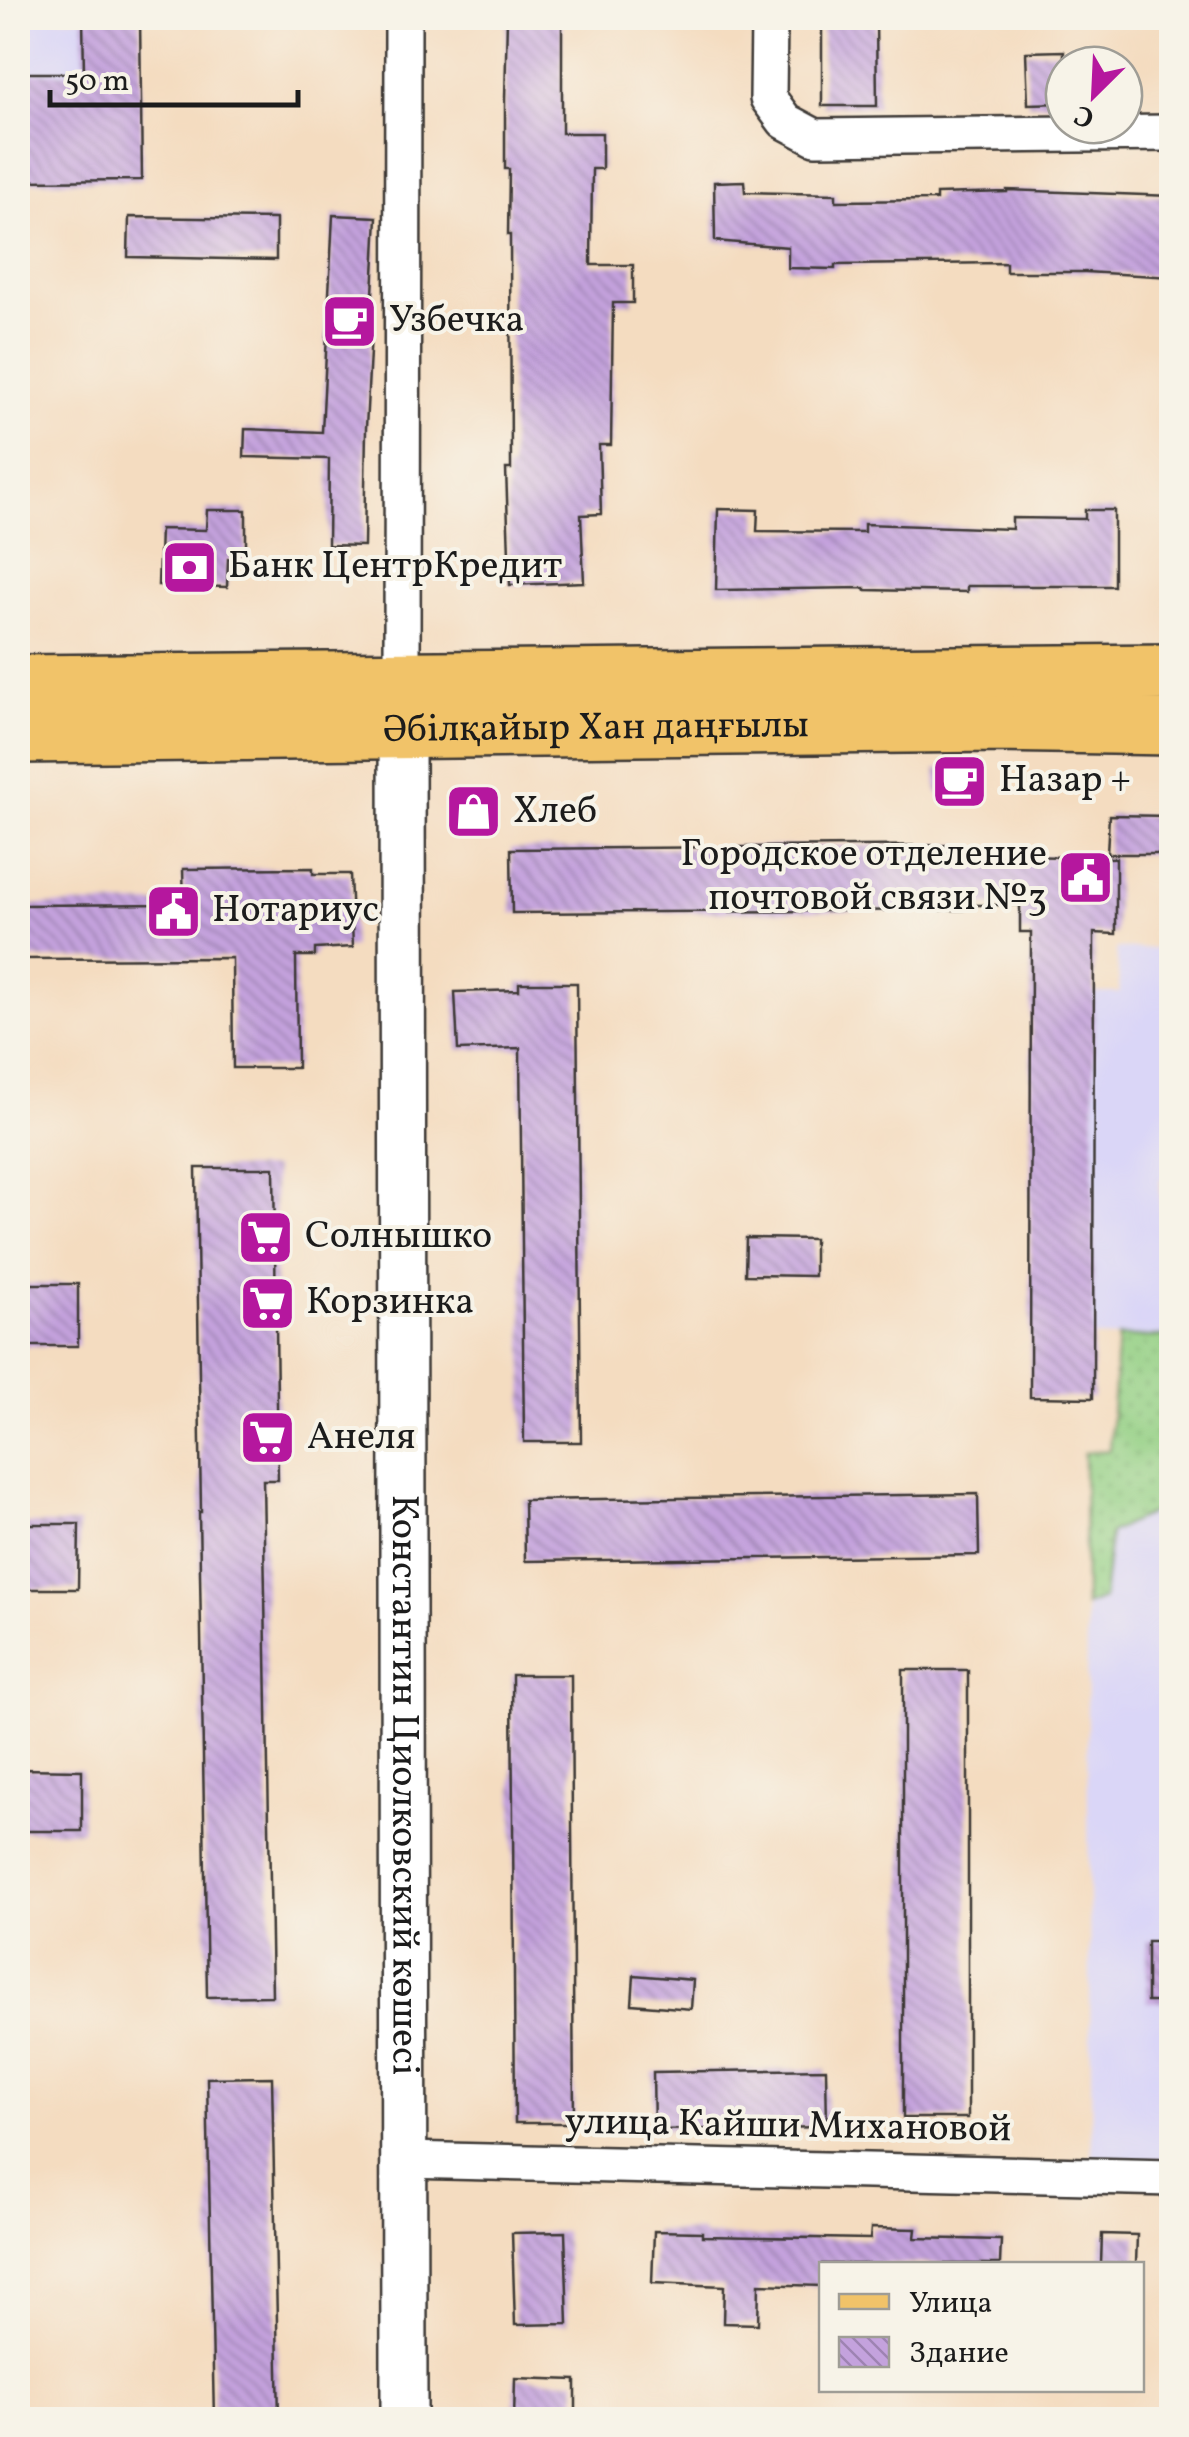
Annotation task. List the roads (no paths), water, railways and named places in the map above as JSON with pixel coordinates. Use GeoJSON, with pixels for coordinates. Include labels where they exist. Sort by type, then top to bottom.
{"type":"FeatureCollection","features":[{"type":"Feature","properties":{"kind":"main road","name":"Әбілқайыр Хан даңғылы"},"geometry":{"type":"LineString","coordinates":[[18,735],[402,706],[1172,672]]}},
{"type":"Feature","properties":{"kind":"main road","name":"Әбілқайыр Хан даңғылы"},"geometry":{"type":"LineString","coordinates":[[18,683],[402,706],[1172,727]]}},
{"type":"Feature","properties":{"kind":"street"},"geometry":{"type":"LineString","coordinates":[[402,706],[403,18]]}},
{"type":"Feature","properties":{"kind":"street"},"geometry":{"type":"LineString","coordinates":[[769,18],[768,98],[785,121],[816,138],[1172,134]]}},
{"type":"Feature","properties":{"kind":"street","name":"Константин Циолковский көшесі"},"geometry":{"type":"LineString","coordinates":[[402,706],[404,2420]]}},
{"type":"Feature","properties":{"kind":"street","name":"улица Кайши Михановой"},"geometry":{"type":"LineString","coordinates":[[404,2160],[1172,2178]]}},
{"type":"Feature","properties":{"kind":"place","name":"Узбечка"},"geometry":{"type":"Point","coordinates":[350,321]}},
{"type":"Feature","properties":{"kind":"place","name":"Банк ЦентрКредит"},"geometry":{"type":"Point","coordinates":[189,567]}},
{"type":"Feature","properties":{"kind":"place","name":"Назар +"},"geometry":{"type":"Point","coordinates":[960,781]}},
{"type":"Feature","properties":{"kind":"place","name":"Хлеб"},"geometry":{"type":"Point","coordinates":[474,812]}},
{"type":"Feature","properties":{"kind":"place","name":"Городское отделение почтовой связи №3"},"geometry":{"type":"Point","coordinates":[1086,877]}},
{"type":"Feature","properties":{"kind":"place","name":"Нотариус"},"geometry":{"type":"Point","coordinates":[173,911]}},
{"type":"Feature","properties":{"kind":"place","name":"Солнышко"},"geometry":{"type":"Point","coordinates":[266,1237]}},
{"type":"Feature","properties":{"kind":"place","name":"Корзинка"},"geometry":{"type":"Point","coordinates":[267,1303]}},
{"type":"Feature","properties":{"kind":"place","name":"Анеля"},"geometry":{"type":"Point","coordinates":[268,1438]}}]}
